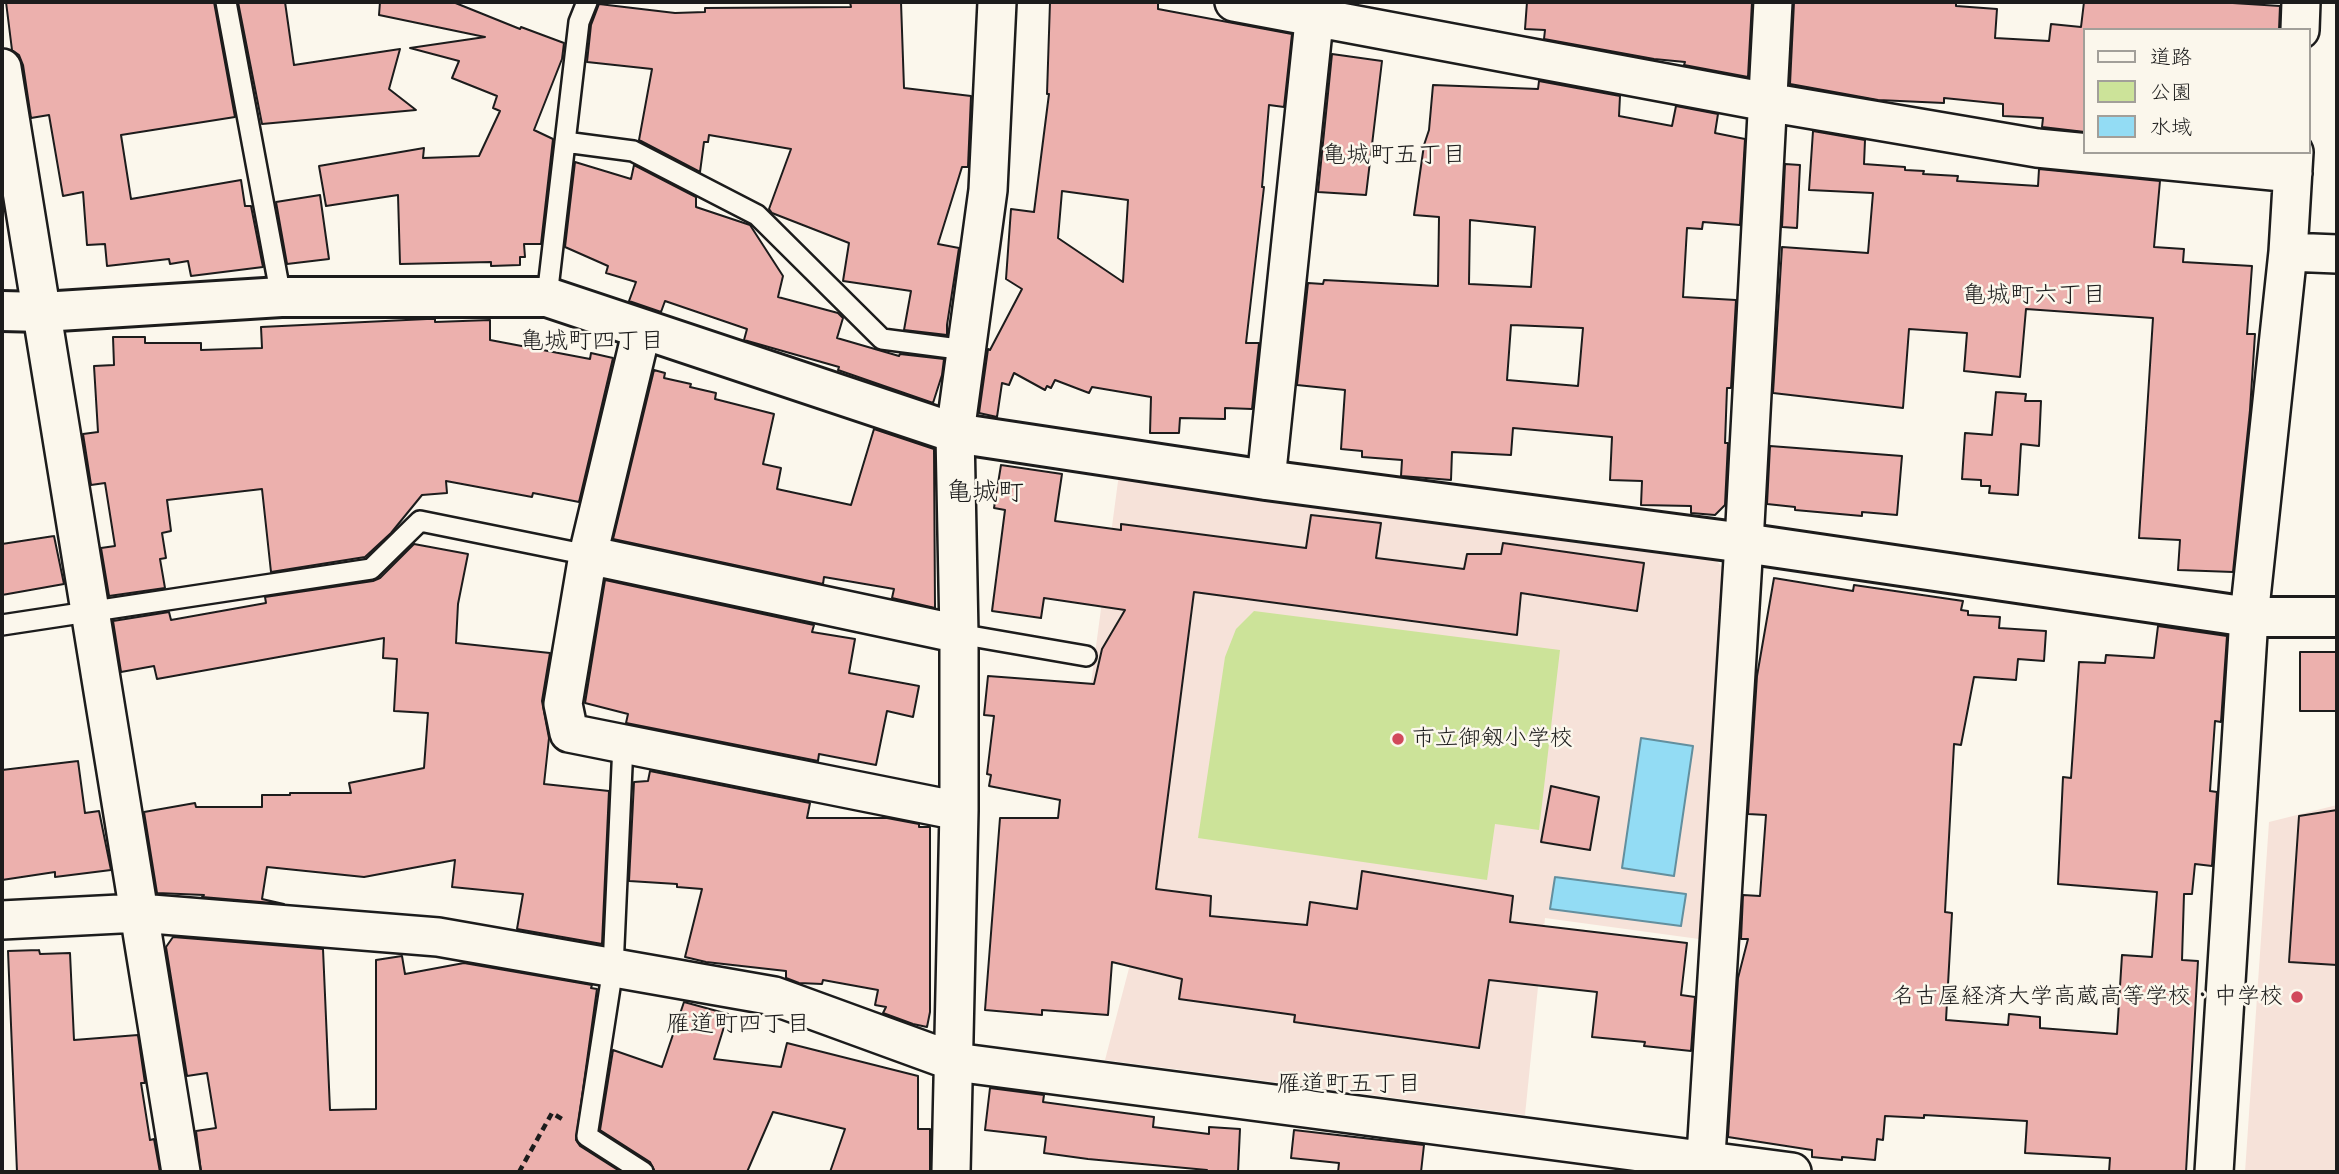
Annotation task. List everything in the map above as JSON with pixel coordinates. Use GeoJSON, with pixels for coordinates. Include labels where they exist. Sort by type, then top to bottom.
{"type":"FeatureCollection","features":[{"type":"Feature","properties":{"kind":"street"},"geometry":{"type":"LineString","coordinates":[[951,1172],[959,811],[959,634],[954,433],[988,190],[996,2]]}},
{"type":"Feature","properties":{"kind":"street"},"geometry":{"type":"LineString","coordinates":[[1234,2],[1315,9],[1767,102],[2037,148],[2084,151]]}},
{"type":"Feature","properties":{"kind":"street"},"geometry":{"type":"LineString","coordinates":[[1705,1167],[1744,543],[1773,2]]}},
{"type":"Feature","properties":{"kind":"street"},"geometry":{"type":"LineString","coordinates":[[2300,28],[2301,2]]}},
{"type":"Feature","properties":{"kind":"street"},"geometry":{"type":"LineString","coordinates":[[1266,480],[1315,9]]}},
{"type":"Feature","properties":{"kind":"street"},"geometry":{"type":"LineString","coordinates":[[2,68],[181,1172]]}},
{"type":"Feature","properties":{"kind":"street"},"geometry":{"type":"LineString","coordinates":[[2147,154],[2293,162],[2288,251],[2249,617],[2214,1172]]}},
{"type":"Feature","properties":{"kind":"street"},"geometry":{"type":"LineString","coordinates":[[2288,251],[2337,254]]}},
{"type":"Feature","properties":{"kind":"street"},"geometry":{"type":"LineString","coordinates":[[2,312],[42,312],[281,297],[547,297],[954,433],[1266,480],[1744,543],[2249,617],[2337,617]]}},
{"type":"Feature","properties":{"kind":"street"},"geometry":{"type":"LineString","coordinates":[[642,328],[589,555],[563,704],[569,733],[959,811]]}},
{"type":"Feature","properties":{"kind":"street"},"geometry":{"type":"LineString","coordinates":[[589,555],[959,634]]}},
{"type":"Feature","properties":{"kind":"street"},"geometry":{"type":"LineString","coordinates":[[2,920],[139,913],[438,937],[774,996],[954,1062],[1705,1167],[1792,1172]]}},
{"type":"Feature","properties":{"kind":"lane"},"geometry":{"type":"LineString","coordinates":[[226,2],[281,297]]}},
{"type":"Feature","properties":{"kind":"lane"},"geometry":{"type":"LineString","coordinates":[[547,297],[579,22],[587,2]]}},
{"type":"Feature","properties":{"kind":"lane"},"geometry":{"type":"LineString","coordinates":[[565,142],[633,151],[757,215],[883,339],[966,350]]}},
{"type":"Feature","properties":{"kind":"lane"},"geometry":{"type":"LineString","coordinates":[[2,625],[371,569],[420,520],[589,555]]}},
{"type":"Feature","properties":{"kind":"lane"},"geometry":{"type":"LineString","coordinates":[[959,634],[1086,656]]}},
{"type":"Feature","properties":{"kind":"lane"},"geometry":{"type":"LineString","coordinates":[[623,744],[613,968],[587,1136],[643,1172]]}},
{"type":"Feature","properties":{"kind":"path"},"geometry":{"type":"LineString","coordinates":[[519,1172],[552,1113],[587,1136]]}},
{"type":"Feature","properties":{"kind":"shaded area","name":"市立御剱小学校"},"geometry":{"type":"Polygon","coordinates":[[[1119,474],[1714,558],[1724,569],[1699,939],[1545,918],[1525,1115],[1105,1060],[1139,930],[1061,909],[1119,474]]]}},
{"type":"Feature","properties":{"kind":"shaded area","name":"名古屋経済大学高蔵高等学校・中学校"},"geometry":{"type":"Polygon","coordinates":[[[2337,805],[2337,1172],[2245,1172],[2269,822],[2337,805]]]}},
{"type":"Feature","properties":{"kind":"green space"},"geometry":{"type":"Polygon","coordinates":[[[1254,611],[1560,650],[1539,830],[1495,824],[1487,880],[1198,838],[1225,657],[1236,629],[1254,611]]]}},
{"type":"Feature","properties":{"kind":"water"},"geometry":{"type":"Polygon","coordinates":[[[1641,738],[1693,746],[1674,876],[1622,868],[1641,738]]]}},
{"type":"Feature","properties":{"kind":"water"},"geometry":{"type":"Polygon","coordinates":[[[1555,877],[1686,894],[1681,926],[1550,909],[1555,877]]]}},
{"type":"Feature","properties":{"kind":"building"},"geometry":{"type":"Polygon","coordinates":[[[6,2],[214,2],[235,117],[121,135],[131,199],[241,180],[245,206],[251,206],[263,267],[191,276],[188,261],[170,264],[169,259],[107,266],[105,244],[87,245],[83,192],[63,196],[49,115],[31,118],[23,65],[19,55],[12,50],[6,2]]]}},
{"type":"Feature","properties":{"kind":"building"},"geometry":{"type":"Polygon","coordinates":[[[238,2],[285,2],[294,65],[400,49],[389,89],[416,110],[262,124],[238,2]]]}},
{"type":"Feature","properties":{"kind":"building"},"geometry":{"type":"Polygon","coordinates":[[[380,2],[453,2],[520,29],[521,27],[564,43],[562,59],[534,130],[553,139],[541,244],[524,244],[525,257],[520,257],[520,265],[491,266],[491,262],[400,264],[398,195],[326,206],[319,166],[424,148],[423,158],[479,156],[500,111],[493,108],[497,96],[452,78],[459,61],[410,48],[485,37],[379,15],[380,2]]]}},
{"type":"Feature","properties":{"kind":"building"},"geometry":{"type":"Polygon","coordinates":[[[850,2],[901,2],[904,88],[971,96],[968,167],[962,167],[938,244],[959,248],[947,335],[904,330],[911,291],[843,281],[849,243],[772,213],[769,209],[791,149],[709,135],[708,142],[704,142],[700,172],[639,140],[652,69],[587,62],[591,25],[599,4],[675,13],[705,12],[705,8],[851,7],[850,2]]]}},
{"type":"Feature","properties":{"kind":"building"},"geometry":{"type":"Polygon","coordinates":[[[1050,2],[1158,2],[1158,9],[1292,34],[1284,107],[1269,105],[1264,187],[1246,343],[1259,343],[1252,409],[1225,408],[1225,419],[1180,418],[1179,433],[1150,433],[1151,397],[1092,387],[1089,393],[1055,380],[1051,388],[1047,386],[1045,390],[1014,373],[1009,385],[1002,383],[997,417],[979,413],[988,349],[990,350],[1022,289],[1006,279],[1011,209],[1034,212],[1047,94],[1050,2]],[[1062,191],[1058,238],[1123,282],[1128,200],[1062,191]]]}},
{"type":"Feature","properties":{"kind":"building"},"geometry":{"type":"Polygon","coordinates":[[[1527,2],[1752,2],[1748,77],[1684,65],[1685,62],[1544,39],[1545,30],[1525,29],[1527,2]]]}},
{"type":"Feature","properties":{"kind":"building"},"geometry":{"type":"Polygon","coordinates":[[[1794,2],[1956,2],[1956,6],[1997,9],[1995,38],[2049,41],[2051,24],[2081,27],[2084,2],[2217,2],[2280,6],[2279,28],[2084,28],[2084,132],[2042,127],[2043,118],[2003,116],[2003,104],[1944,98],[1944,103],[1878,100],[1790,84],[1794,2]]]}},
{"type":"Feature","properties":{"kind":"building"},"geometry":{"type":"Polygon","coordinates":[[[1332,54],[1382,61],[1366,195],[1318,192],[1332,54]]]}},
{"type":"Feature","properties":{"kind":"building"},"geometry":{"type":"Polygon","coordinates":[[[1539,81],[1620,96],[1619,116],[1672,126],[1676,106],[1718,114],[1715,133],[1745,139],[1740,225],[1703,222],[1702,229],[1687,228],[1683,297],[1736,300],[1731,388],[1727,388],[1725,505],[1715,515],[1691,513],[1691,506],[1641,505],[1642,481],[1610,480],[1612,437],[1513,428],[1511,455],[1452,452],[1451,480],[1401,476],[1402,460],[1362,457],[1362,451],[1341,449],[1345,390],[1297,385],[1308,283],[1323,284],[1324,280],[1438,286],[1439,217],[1414,215],[1424,145],[1429,130],[1433,85],[1538,89],[1539,81]],[[1470,220],[1469,284],[1531,287],[1535,227],[1470,220]],[[1511,325],[1507,380],[1578,386],[1583,328],[1511,325]]]}},
{"type":"Feature","properties":{"kind":"building"},"geometry":{"type":"Polygon","coordinates":[[[1813,131],[1865,140],[1864,164],[1905,167],[1905,170],[1924,171],[1923,174],[1958,176],[1957,181],[2038,186],[2039,169],[2160,181],[2154,247],[2184,249],[2183,262],[2252,266],[2247,334],[2255,334],[2233,572],[2178,570],[2180,540],[2139,538],[2153,318],[2026,309],[2020,377],[1964,371],[1967,333],[1909,329],[1903,408],[1773,393],[1782,247],[1868,253],[1873,193],[1809,190],[1813,131]]]}},
{"type":"Feature","properties":{"kind":"building"},"geometry":{"type":"Polygon","coordinates":[[[575,162],[631,179],[634,165],[696,197],[696,207],[750,225],[783,276],[778,297],[838,313],[843,318],[837,338],[899,356],[944,359],[933,403],[838,370],[839,367],[744,340],[747,329],[665,301],[661,312],[629,301],[636,282],[606,273],[608,266],[565,247],[575,162]]]}},
{"type":"Feature","properties":{"kind":"building"},"geometry":{"type":"Polygon","coordinates":[[[1785,164],[1800,165],[1797,228],[1782,227],[1785,164]]]}},
{"type":"Feature","properties":{"kind":"building"},"geometry":{"type":"Polygon","coordinates":[[[320,195],[329,259],[287,264],[276,202],[320,195]]]}},
{"type":"Feature","properties":{"kind":"building"},"geometry":{"type":"Polygon","coordinates":[[[435,319],[435,322],[490,320],[490,340],[590,359],[591,353],[613,358],[579,502],[533,493],[532,497],[446,481],[447,493],[422,495],[391,533],[365,557],[271,572],[262,489],[167,500],[171,531],[162,533],[166,558],[160,559],[165,588],[109,596],[101,548],[115,546],[105,483],[91,485],[83,434],[98,432],[94,366],[114,365],[113,337],[145,337],[145,343],[201,343],[201,350],[262,348],[261,327],[435,319]]]}},
{"type":"Feature","properties":{"kind":"building"},"geometry":{"type":"Polygon","coordinates":[[[654,370],[665,373],[664,378],[716,393],[715,399],[774,414],[763,464],[781,468],[777,489],[851,505],[874,429],[934,449],[935,608],[892,598],[894,589],[824,577],[823,584],[613,539],[654,370]]]}},
{"type":"Feature","properties":{"kind":"building"},"geometry":{"type":"Polygon","coordinates":[[[1996,392],[2026,394],[2025,401],[2041,401],[2039,446],[2021,444],[2018,495],[1989,493],[1990,486],[1981,486],[1981,480],[1962,479],[1965,433],[1992,435],[1996,392]]]}},
{"type":"Feature","properties":{"kind":"building"},"geometry":{"type":"Polygon","coordinates":[[[1770,446],[1902,456],[1897,515],[1862,512],[1862,516],[1795,510],[1795,507],[1767,504],[1770,446]]]}},
{"type":"Feature","properties":{"kind":"building"},"geometry":{"type":"Polygon","coordinates":[[[1001,465],[1062,474],[1055,521],[1121,530],[1121,524],[1306,548],[1311,515],[1381,523],[1376,558],[1464,569],[1467,554],[1501,554],[1503,543],[1644,563],[1637,611],[1521,593],[1517,635],[1194,592],[1156,889],[1211,896],[1210,916],[1307,925],[1310,902],[1357,909],[1362,871],[1513,896],[1510,922],[1687,943],[1681,995],[1695,997],[1691,1051],[1644,1046],[1645,1042],[1592,1037],[1597,992],[1489,980],[1479,1048],[1294,1022],[1295,1015],[1179,999],[1182,979],[1112,962],[1108,1015],[1042,1010],[1042,1015],[985,1010],[1000,818],[1058,818],[1060,800],[989,786],[991,775],[987,774],[994,716],[984,715],[988,676],[1094,684],[1102,649],[1125,610],[1044,598],[1041,618],[992,611],[1005,510],[994,508],[1001,465]]]}},
{"type":"Feature","properties":{"kind":"building"},"geometry":{"type":"Polygon","coordinates":[[[54,536],[64,584],[2,595],[2,544],[54,536]]]}},
{"type":"Feature","properties":{"kind":"building"},"geometry":{"type":"Polygon","coordinates":[[[414,544],[468,554],[458,604],[456,643],[550,653],[542,701],[549,738],[544,784],[609,791],[602,944],[517,929],[523,894],[452,887],[455,860],[364,877],[267,867],[262,899],[284,904],[157,893],[144,812],[195,803],[196,807],[262,807],[262,795],[351,793],[349,783],[424,768],[428,713],[394,711],[397,659],[383,658],[384,638],[157,679],[154,666],[121,672],[113,621],[169,612],[171,620],[266,603],[265,597],[373,581],[380,578],[414,544]]]}},
{"type":"Feature","properties":{"kind":"building"},"geometry":{"type":"Polygon","coordinates":[[[1774,578],[1853,591],[1854,585],[1963,601],[1961,610],[1968,611],[1968,615],[2000,617],[1999,628],[2046,631],[2044,661],[2018,659],[2016,680],[1974,677],[1961,745],[1954,744],[1945,912],[1952,913],[1946,1020],[2008,1025],[2009,1014],[2040,1017],[2040,1028],[2117,1034],[2122,955],[2152,957],[2157,892],[2058,884],[2063,777],[2071,778],[2079,662],[2105,663],[2106,655],[2154,658],[2158,626],[2227,636],[2221,722],[2215,721],[2210,791],[2217,792],[2212,866],[2195,864],[2192,894],[2184,894],[2182,960],[2198,961],[2186,1172],[2109,1172],[2110,1158],[2025,1153],[2027,1121],[1924,1115],[1924,1118],[1885,1116],[1883,1140],[1877,1139],[1875,1160],[1812,1157],[1812,1150],[1728,1137],[1738,978],[1748,939],[1741,939],[1743,895],[1760,896],[1766,815],[1748,814],[1757,676],[1774,578]]]}},
{"type":"Feature","properties":{"kind":"building"},"geometry":{"type":"Polygon","coordinates":[[[605,580],[814,625],[812,632],[855,639],[849,673],[919,686],[913,717],[887,711],[876,765],[819,754],[818,761],[626,723],[628,714],[585,703],[605,580]]]}},
{"type":"Feature","properties":{"kind":"building"},"geometry":{"type":"Polygon","coordinates":[[[2300,652],[2336,652],[2336,711],[2300,711],[2300,652]]]}},
{"type":"Feature","properties":{"kind":"building"},"geometry":{"type":"Polygon","coordinates":[[[78,761],[85,813],[99,811],[111,870],[55,877],[55,872],[2,880],[2,770],[78,761]]]}},
{"type":"Feature","properties":{"kind":"building"},"geometry":{"type":"Polygon","coordinates":[[[650,771],[810,803],[807,818],[887,818],[919,824],[919,827],[930,827],[930,1012],[927,1027],[883,1013],[886,1007],[875,1005],[878,990],[823,980],[822,984],[799,983],[786,978],[786,971],[685,957],[702,889],[677,887],[677,884],[629,881],[634,782],[648,781],[650,771]]]}},
{"type":"Feature","properties":{"kind":"building"},"geometry":{"type":"Polygon","coordinates":[[[1551,786],[1599,797],[1590,850],[1541,842],[1551,786]]]}},
{"type":"Feature","properties":{"kind":"building"},"geometry":{"type":"Polygon","coordinates":[[[2337,810],[2337,965],[2289,962],[2299,816],[2337,810]]]}},
{"type":"Feature","properties":{"kind":"building"},"geometry":{"type":"Polygon","coordinates":[[[173,937],[323,949],[330,1110],[376,1109],[376,960],[402,956],[405,974],[464,963],[592,985],[591,988],[597,989],[576,1140],[580,1146],[621,1172],[201,1172],[196,1131],[216,1128],[207,1073],[187,1076],[166,947],[173,937]]]}},
{"type":"Feature","properties":{"kind":"building"},"geometry":{"type":"Polygon","coordinates":[[[39,950],[40,954],[70,953],[74,1040],[138,1035],[145,1083],[141,1083],[150,1140],[154,1139],[160,1172],[17,1172],[8,951],[39,950]]]}},
{"type":"Feature","properties":{"kind":"building"},"geometry":{"type":"Polygon","coordinates":[[[684,1002],[728,1014],[714,1059],[781,1067],[787,1043],[918,1076],[918,1129],[930,1129],[930,1172],[830,1172],[845,1129],[773,1112],[747,1172],[655,1172],[650,1162],[600,1130],[613,1050],[662,1067],[684,1002]]]}},
{"type":"Feature","properties":{"kind":"building"},"geometry":{"type":"Polygon","coordinates":[[[990,1088],[1044,1095],[1043,1102],[1154,1117],[1153,1127],[1209,1134],[1209,1127],[1240,1129],[1238,1172],[1207,1172],[1044,1153],[1046,1137],[985,1130],[990,1088]]]}},
{"type":"Feature","properties":{"kind":"building"},"geometry":{"type":"Polygon","coordinates":[[[1294,1130],[1424,1145],[1421,1172],[1338,1172],[1339,1163],[1291,1158],[1294,1130]]]}},
{"type":"Feature","properties":{"kind":"place","name":"市立御剱小学校"},"geometry":{"type":"Point","coordinates":[1398,739]}},
{"type":"Feature","properties":{"kind":"place","name":"名古屋経済大学高蔵高等学校・中学校"},"geometry":{"type":"Point","coordinates":[2297,997]}},
{"type":"Feature","properties":{"kind":"district","name":"亀城町五丁目"},"geometry":{"type":"Point","coordinates":[1394,156]}},
{"type":"Feature","properties":{"kind":"district","name":"亀城町六丁目"},"geometry":{"type":"Point","coordinates":[2034,296]}},
{"type":"Feature","properties":{"kind":"district","name":"亀城町四丁目"},"geometry":{"type":"Point","coordinates":[592,342]}},
{"type":"Feature","properties":{"kind":"district","name":"亀城町"},"geometry":{"type":"Point","coordinates":[985,493]}},
{"type":"Feature","properties":{"kind":"district","name":"雁道町四丁目"},"geometry":{"type":"Point","coordinates":[738,1025]}},
{"type":"Feature","properties":{"kind":"district","name":"雁道町五丁目"},"geometry":{"type":"Point","coordinates":[1349,1085]}}]}
